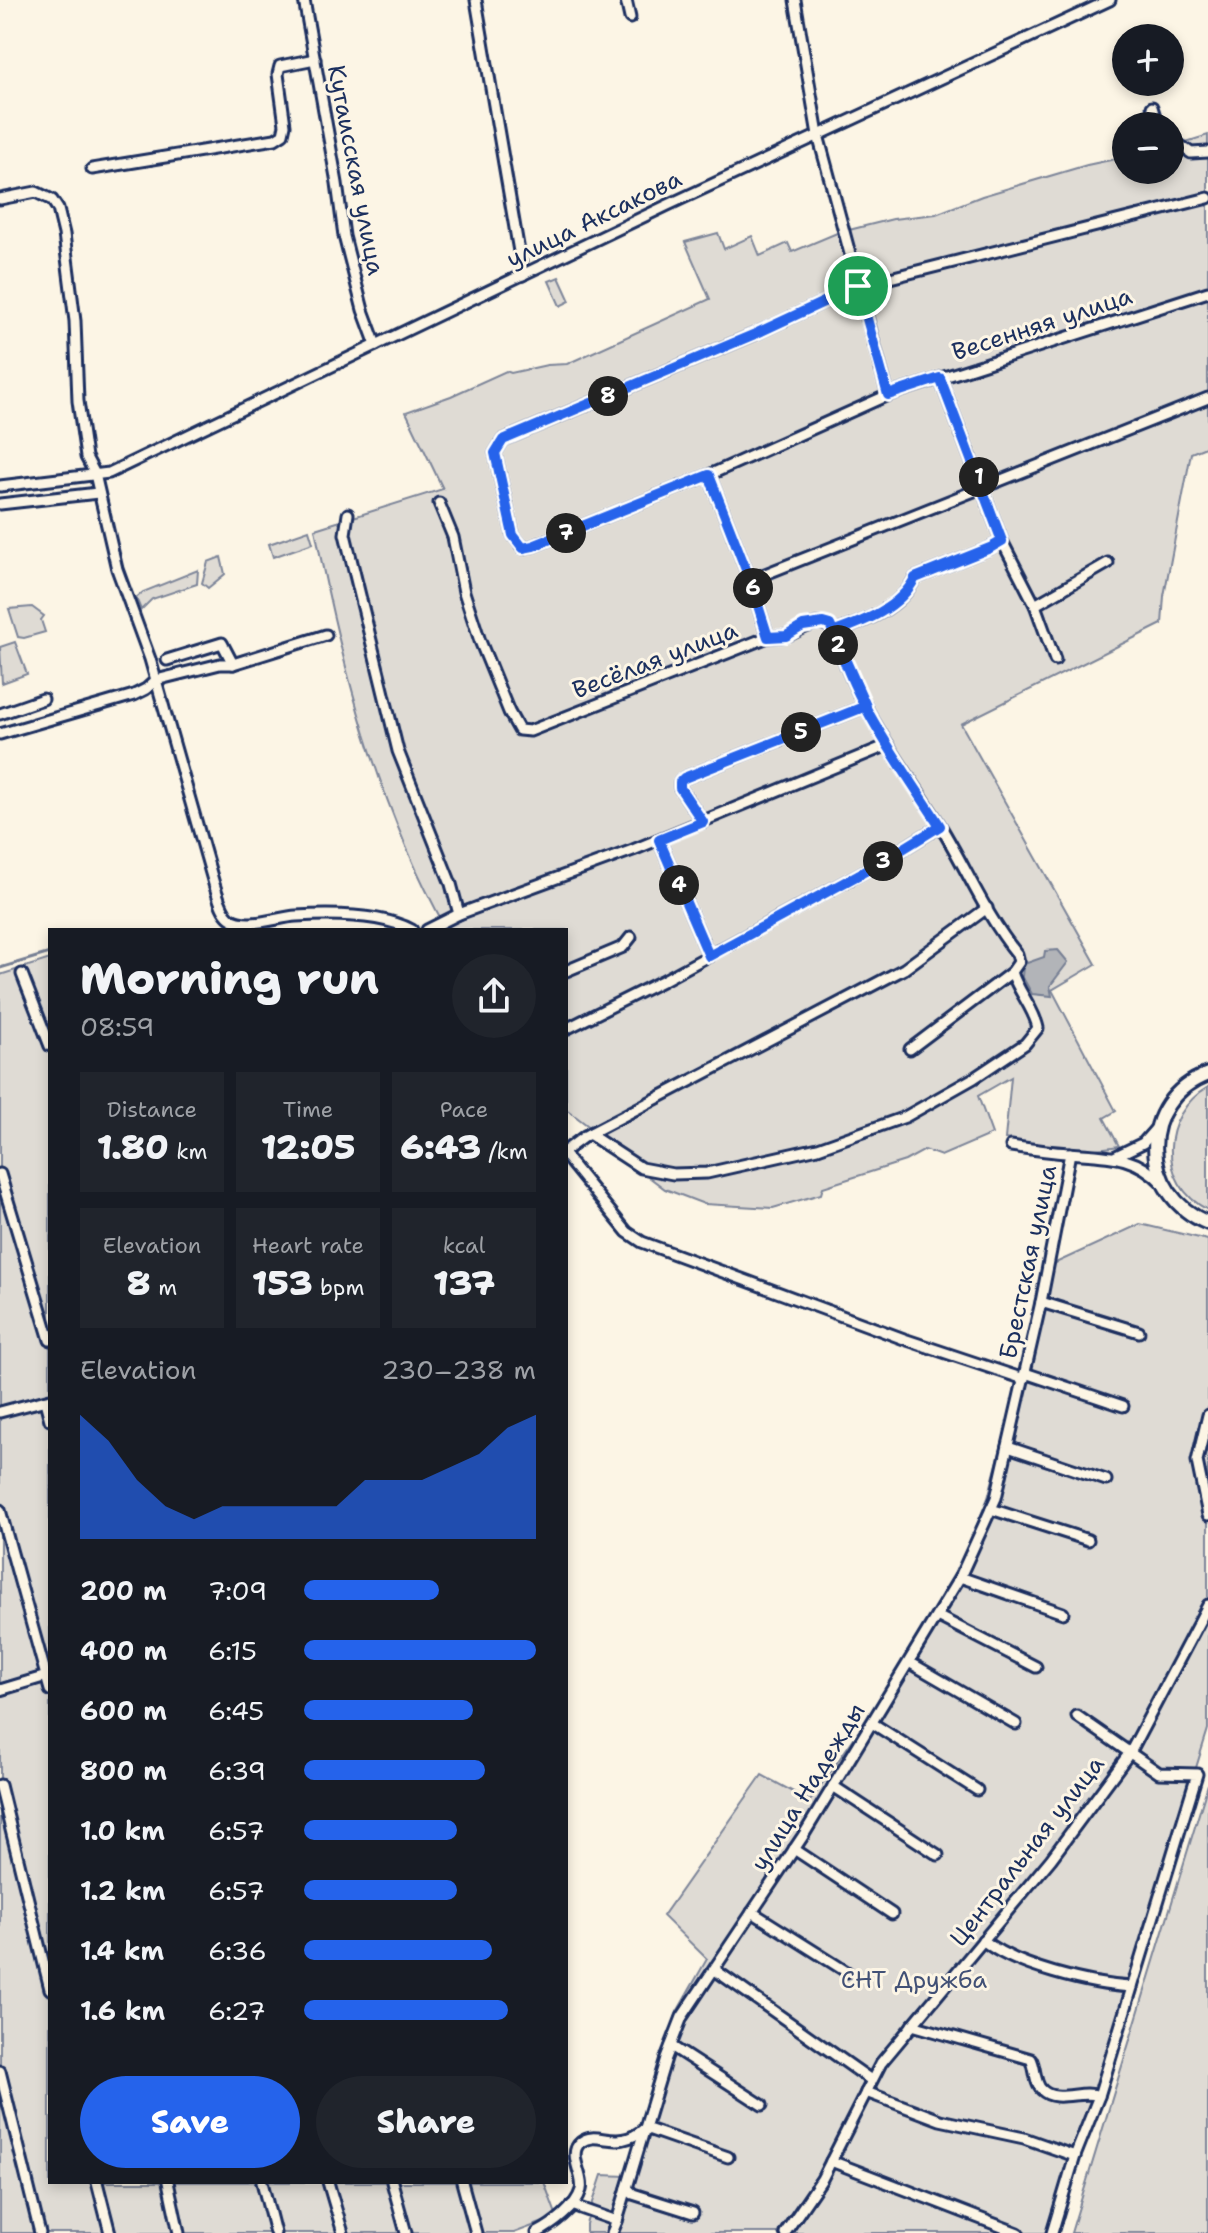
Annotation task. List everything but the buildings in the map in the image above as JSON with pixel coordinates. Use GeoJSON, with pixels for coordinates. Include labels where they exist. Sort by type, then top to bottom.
{"type":"FeatureCollection","features":[{"type":"Feature","properties":{"kind":"main road"},"geometry":{"type":"LineString","coordinates":[[1208,1074],[1178,1092],[1166,1108],[1158,1126],[1155,1156],[1163,1184],[1181,1208],[1208,1223]]}},
{"type":"Feature","properties":{"kind":"street","name":"Кутаисская улица"},"geometry":{"type":"LineString","coordinates":[[304,0],[344,236],[363,310],[376,345]]}},
{"type":"Feature","properties":{"kind":"street"},"geometry":{"type":"LineString","coordinates":[[476,0],[523,275]]}},
{"type":"Feature","properties":{"kind":"street"},"geometry":{"type":"LineString","coordinates":[[626,0],[630,18]]}},
{"type":"Feature","properties":{"kind":"street"},"geometry":{"type":"LineString","coordinates":[[795,0],[818,135],[888,395]]}},
{"type":"Feature","properties":{"kind":"street","name":"улица Аксакова"},"geometry":{"type":"LineString","coordinates":[[0,486],[109,473],[818,135],[1110,0]]}},
{"type":"Feature","properties":{"kind":"street"},"geometry":{"type":"LineString","coordinates":[[92,169],[275,139],[283,134],[285,125],[278,74],[280,66],[315,59]]}},
{"type":"Feature","properties":{"kind":"street"},"geometry":{"type":"LineString","coordinates":[[1152,107],[1154,112]]}},
{"type":"Feature","properties":{"kind":"street"},"geometry":{"type":"LineString","coordinates":[[1184,148],[1191,153],[1208,152]]}},
{"type":"Feature","properties":{"kind":"street"},"geometry":{"type":"LineString","coordinates":[[0,199],[36,192],[52,200],[58,209],[75,321],[78,401],[86,457],[95,474],[117,569],[141,629],[224,911],[230,918],[243,923],[296,916],[353,916],[404,928]]}},
{"type":"Feature","properties":{"kind":"street"},"geometry":{"type":"LineString","coordinates":[[858,286],[1208,198]]}},
{"type":"Feature","properties":{"kind":"street","name":"Весенняя улица"},"geometry":{"type":"LineString","coordinates":[[858,286],[755,334],[503,440],[495,453],[513,535],[523,548],[533,546],[709,475],[888,395],[1208,292]]}},
{"type":"Feature","properties":{"kind":"street"},"geometry":{"type":"LineString","coordinates":[[940,378],[1002,541],[1035,605],[1055,660]]}},
{"type":"Feature","properties":{"kind":"street"},"geometry":{"type":"LineString","coordinates":[[750,580],[1208,398]]}},
{"type":"Feature","properties":{"kind":"street"},"geometry":{"type":"LineString","coordinates":[[709,475],[750,580],[768,637]]}},
{"type":"Feature","properties":{"kind":"street"},"geometry":{"type":"LineString","coordinates":[[0,504],[98,493]]}},
{"type":"Feature","properties":{"kind":"street","name":"Весёлая улица"},"geometry":{"type":"LineString","coordinates":[[439,503],[453,537],[464,592],[480,641],[519,730],[530,731],[768,637],[786,636],[803,626],[823,623],[830,625],[835,632],[873,617],[908,591],[915,578],[1002,541]]}},
{"type":"Feature","properties":{"kind":"street"},"geometry":{"type":"LineString","coordinates":[[348,514],[345,534],[398,751],[451,884],[459,914]]}},
{"type":"Feature","properties":{"kind":"street"},"geometry":{"type":"LineString","coordinates":[[1035,605],[1108,563]]}},
{"type":"Feature","properties":{"kind":"street"},"geometry":{"type":"LineString","coordinates":[[835,632],[841,655],[866,706],[1019,962],[1012,972],[910,1049]]}},
{"type":"Feature","properties":{"kind":"street"},"geometry":{"type":"LineString","coordinates":[[0,734],[134,695],[156,680],[220,664],[233,664],[326,635]]}},
{"type":"Feature","properties":{"kind":"street"},"geometry":{"type":"LineString","coordinates":[[167,660],[222,643],[233,664]]}},
{"type":"Feature","properties":{"kind":"street"},"geometry":{"type":"LineString","coordinates":[[0,714],[43,699]]}},
{"type":"Feature","properties":{"kind":"street"},"geometry":{"type":"LineString","coordinates":[[703,822],[680,788],[684,778],[866,706]]}},
{"type":"Feature","properties":{"kind":"street"},"geometry":{"type":"LineString","coordinates":[[431,928],[459,914],[659,840],[888,745]]}},
{"type":"Feature","properties":{"kind":"street"},"geometry":{"type":"LineString","coordinates":[[568,1028],[709,956],[880,863],[940,826]]}},
{"type":"Feature","properties":{"kind":"street"},"geometry":{"type":"LineString","coordinates":[[659,840],[709,956]]}},
{"type":"Feature","properties":{"kind":"street"},"geometry":{"type":"LineString","coordinates":[[568,1149],[589,1134],[904,969],[987,908]]}},
{"type":"Feature","properties":{"kind":"street"},"geometry":{"type":"LineString","coordinates":[[568,970],[623,947],[631,937]]}},
{"type":"Feature","properties":{"kind":"street"},"geometry":{"type":"LineString","coordinates":[[589,1134],[641,1168],[673,1174],[707,1173],[818,1148],[905,1117],[974,1078],[1033,1037],[1038,1028],[1036,1019],[1012,972]]}},
{"type":"Feature","properties":{"kind":"street"},"geometry":{"type":"LineString","coordinates":[[22,974],[48,1041]]}},
{"type":"Feature","properties":{"kind":"street"},"geometry":{"type":"LineString","coordinates":[[1116,1156],[1143,1143],[1158,1126]]}},
{"type":"Feature","properties":{"kind":"street"},"geometry":{"type":"LineString","coordinates":[[1011,1146],[1116,1156],[1145,1167],[1163,1184]]}},
{"type":"Feature","properties":{"kind":"street","name":"Брестская улица"},"geometry":{"type":"LineString","coordinates":[[1024,1376],[1070,1153]]}},
{"type":"Feature","properties":{"kind":"street"},"geometry":{"type":"LineString","coordinates":[[568,1159],[627,1232],[642,1242],[904,1339],[1123,1406]]}},
{"type":"Feature","properties":{"kind":"street"},"geometry":{"type":"LineString","coordinates":[[0,1174],[48,1333]]}},
{"type":"Feature","properties":{"kind":"street"},"geometry":{"type":"LineString","coordinates":[[1041,1302],[1139,1332]]}},
{"type":"Feature","properties":{"kind":"street","name":"улица Надежды"},"geometry":{"type":"LineString","coordinates":[[612,2233],[682,2017],[794,1849],[960,1577],[991,1509],[1024,1376]]}},
{"type":"Feature","properties":{"kind":"street"},"geometry":{"type":"LineString","coordinates":[[0,1412],[48,1400]]}},
{"type":"Feature","properties":{"kind":"street"},"geometry":{"type":"LineString","coordinates":[[1208,1415],[1197,1461],[1208,1515]]}},
{"type":"Feature","properties":{"kind":"street"},"geometry":{"type":"LineString","coordinates":[[1008,1447],[1106,1480]]}},
{"type":"Feature","properties":{"kind":"street"},"geometry":{"type":"LineString","coordinates":[[991,1509],[1088,1540]]}},
{"type":"Feature","properties":{"kind":"street"},"geometry":{"type":"LineString","coordinates":[[0,1510],[48,1676],[0,1690]]}},
{"type":"Feature","properties":{"kind":"street"},"geometry":{"type":"LineString","coordinates":[[960,1577],[1063,1613]]}},
{"type":"Feature","properties":{"kind":"street","name":"Центральная улица"},"geometry":{"type":"LineString","coordinates":[[785,2233],[822,2179],[881,2063],[1051,1859],[1131,1751],[1208,1605]]}},
{"type":"Feature","properties":{"kind":"street"},"geometry":{"type":"LineString","coordinates":[[937,1616],[1036,1667]]}},
{"type":"Feature","properties":{"kind":"street"},"geometry":{"type":"LineString","coordinates":[[909,1662],[1016,1724]]}},
{"type":"Feature","properties":{"kind":"street"},"geometry":{"type":"LineString","coordinates":[[1052,2233],[1075,2156],[1099,2096],[1197,1774],[1159,1773],[1077,1716]]}},
{"type":"Feature","properties":{"kind":"street"},"geometry":{"type":"LineString","coordinates":[[872,1723],[977,1790]]}},
{"type":"Feature","properties":{"kind":"street"},"geometry":{"type":"LineString","coordinates":[[0,1785],[48,1981]]}},
{"type":"Feature","properties":{"kind":"street"},"geometry":{"type":"LineString","coordinates":[[833,1786],[938,1855]]}},
{"type":"Feature","properties":{"kind":"street"},"geometry":{"type":"LineString","coordinates":[[794,1849],[892,1914]]}},
{"type":"Feature","properties":{"kind":"street"},"geometry":{"type":"LineString","coordinates":[[752,1912],[847,1972]]}},
{"type":"Feature","properties":{"kind":"street"},"geometry":{"type":"LineString","coordinates":[[983,1940],[997,1952],[1054,1972],[1109,1986],[1132,1987]]}},
{"type":"Feature","properties":{"kind":"street"},"geometry":{"type":"LineString","coordinates":[[715,1970],[871,2080]]}},
{"type":"Feature","properties":{"kind":"street"},"geometry":{"type":"LineString","coordinates":[[912,2025],[1031,2059],[1036,2067],[1037,2082],[1043,2091],[1054,2096],[1091,2093],[1099,2096]]}},
{"type":"Feature","properties":{"kind":"street"},"geometry":{"type":"LineString","coordinates":[[671,2046],[762,2105]]}},
{"type":"Feature","properties":{"kind":"street"},"geometry":{"type":"LineString","coordinates":[[0,2071],[40,2233]]}},
{"type":"Feature","properties":{"kind":"street"},"geometry":{"type":"LineString","coordinates":[[866,2092],[940,2120],[1024,2138],[1075,2156]]}},
{"type":"Feature","properties":{"kind":"street"},"geometry":{"type":"LineString","coordinates":[[537,2233],[550,2226],[580,2193],[582,2183],[575,2160],[581,2141],[596,2138],[615,2142],[634,2137],[645,2128],[728,2157]]}},
{"type":"Feature","properties":{"kind":"street"},"geometry":{"type":"LineString","coordinates":[[831,2161],[1018,2233]]}},
{"type":"Feature","properties":{"kind":"street"},"geometry":{"type":"LineString","coordinates":[[98,2184],[110,2233]]}},
{"type":"Feature","properties":{"kind":"street"},"geometry":{"type":"LineString","coordinates":[[168,2184],[179,2233]]}},
{"type":"Feature","properties":{"kind":"street"},"geometry":{"type":"LineString","coordinates":[[263,2184],[275,2233]]}},
{"type":"Feature","properties":{"kind":"street"},"geometry":{"type":"LineString","coordinates":[[329,2184],[343,2233]]}},
{"type":"Feature","properties":{"kind":"street"},"geometry":{"type":"LineString","coordinates":[[393,2184],[406,2233]]}},
{"type":"Feature","properties":{"kind":"street"},"geometry":{"type":"LineString","coordinates":[[463,2184],[476,2233]]}},
{"type":"Feature","properties":{"kind":"street"},"geometry":{"type":"LineString","coordinates":[[627,2188],[633,2194],[693,2213]]}},
{"type":"Feature","properties":{"kind":"street"},"geometry":{"type":"LineString","coordinates":[[572,2205],[617,2221]]}},
{"type":"Feature","properties":{"kind":"green space"},"geometry":{"type":"Polygon","coordinates":[[[1208,135],[1208,446],[1191,453],[1164,596],[1162,624],[961,724],[1096,964],[1052,990],[1116,1111],[1104,1118],[1119,1146],[1062,1148],[1005,1139],[1011,1077],[978,1096],[992,1134],[941,1156],[925,1150],[905,1161],[823,1187],[821,1194],[773,1208],[704,1204],[665,1189],[633,1160],[568,1111],[568,928],[446,928],[401,835],[365,735],[337,633],[315,529],[443,489],[406,412],[506,371],[511,373],[567,364],[710,299],[685,242],[718,233],[724,249],[752,236],[760,256],[788,243],[792,252],[837,233],[893,219],[936,214],[982,196],[1112,160],[1112,184],[1184,184],[1184,143],[1208,135]]]}},
{"type":"Feature","properties":{"kind":"green space"},"geometry":{"type":"Polygon","coordinates":[[[559,277],[570,301],[560,306],[549,281],[559,277]]]}},
{"type":"Feature","properties":{"kind":"green space"},"geometry":{"type":"Polygon","coordinates":[[[309,530],[313,543],[273,557],[269,544],[309,530]]]}},
{"type":"Feature","properties":{"kind":"green space"},"geometry":{"type":"Polygon","coordinates":[[[221,557],[225,574],[208,588],[202,583],[208,562],[221,557]]]}},
{"type":"Feature","properties":{"kind":"green space"},"geometry":{"type":"Polygon","coordinates":[[[198,570],[197,584],[152,599],[141,610],[136,598],[143,592],[198,570]]]}},
{"type":"Feature","properties":{"kind":"green space"},"geometry":{"type":"Polygon","coordinates":[[[32,607],[44,616],[41,620],[45,632],[18,637],[9,609],[32,607]]]}},
{"type":"Feature","properties":{"kind":"green space"},"geometry":{"type":"Polygon","coordinates":[[[15,642],[27,674],[2,683],[0,647],[15,642]]]}},
{"type":"Feature","properties":{"kind":"green space"},"geometry":{"type":"Polygon","coordinates":[[[48,960],[48,2184],[545,2184],[557,2217],[514,2233],[0,2233],[0,975],[48,960]]]}},
{"type":"Feature","properties":{"kind":"green space"},"geometry":{"type":"Polygon","coordinates":[[[1208,1087],[1208,1210],[1191,1198],[1179,1184],[1171,1149],[1181,1114],[1192,1099],[1208,1087]]]}},
{"type":"Feature","properties":{"kind":"green space","name":"СНТ Дружба"},"geometry":{"type":"Polygon","coordinates":[[[1140,1224],[1208,1240],[1208,1729],[1052,2233],[586,2233],[602,2175],[627,2176],[677,2012],[707,1959],[663,1916],[762,1775],[810,1801],[940,1615],[988,1498],[1049,1266],[1140,1224]]]}},
{"type":"Feature","properties":{"kind":"green space"},"geometry":{"type":"Polygon","coordinates":[[[1208,1784],[1208,2233],[1071,2233],[1208,1784]]]}},
{"type":"Feature","properties":{"kind":"shaded area"},"geometry":{"type":"Polygon","coordinates":[[[1058,950],[1068,962],[1050,986],[1052,996],[1032,994],[1022,976],[1024,959],[1027,963],[1044,957],[1045,951],[1058,950]]]}},
{"type":"Feature","properties":{"kind":"waterway"},"geometry":{"type":"LineString","coordinates":[[0,968],[48,954]]}},
{"type":"Feature","properties":{"kind":"route"},"geometry":{"type":"LineString","coordinates":[[858,286],[755,334],[503,440],[495,453],[513,535],[523,548],[709,475],[750,580],[768,637],[786,636],[803,626],[823,623],[830,625],[835,632],[841,655],[866,706],[680,782],[680,788],[703,822],[659,840],[709,956],[880,863],[940,826],[866,706],[841,655],[835,632],[873,617],[908,591],[915,578],[1002,541],[940,378],[888,395],[858,286]]}}]}
